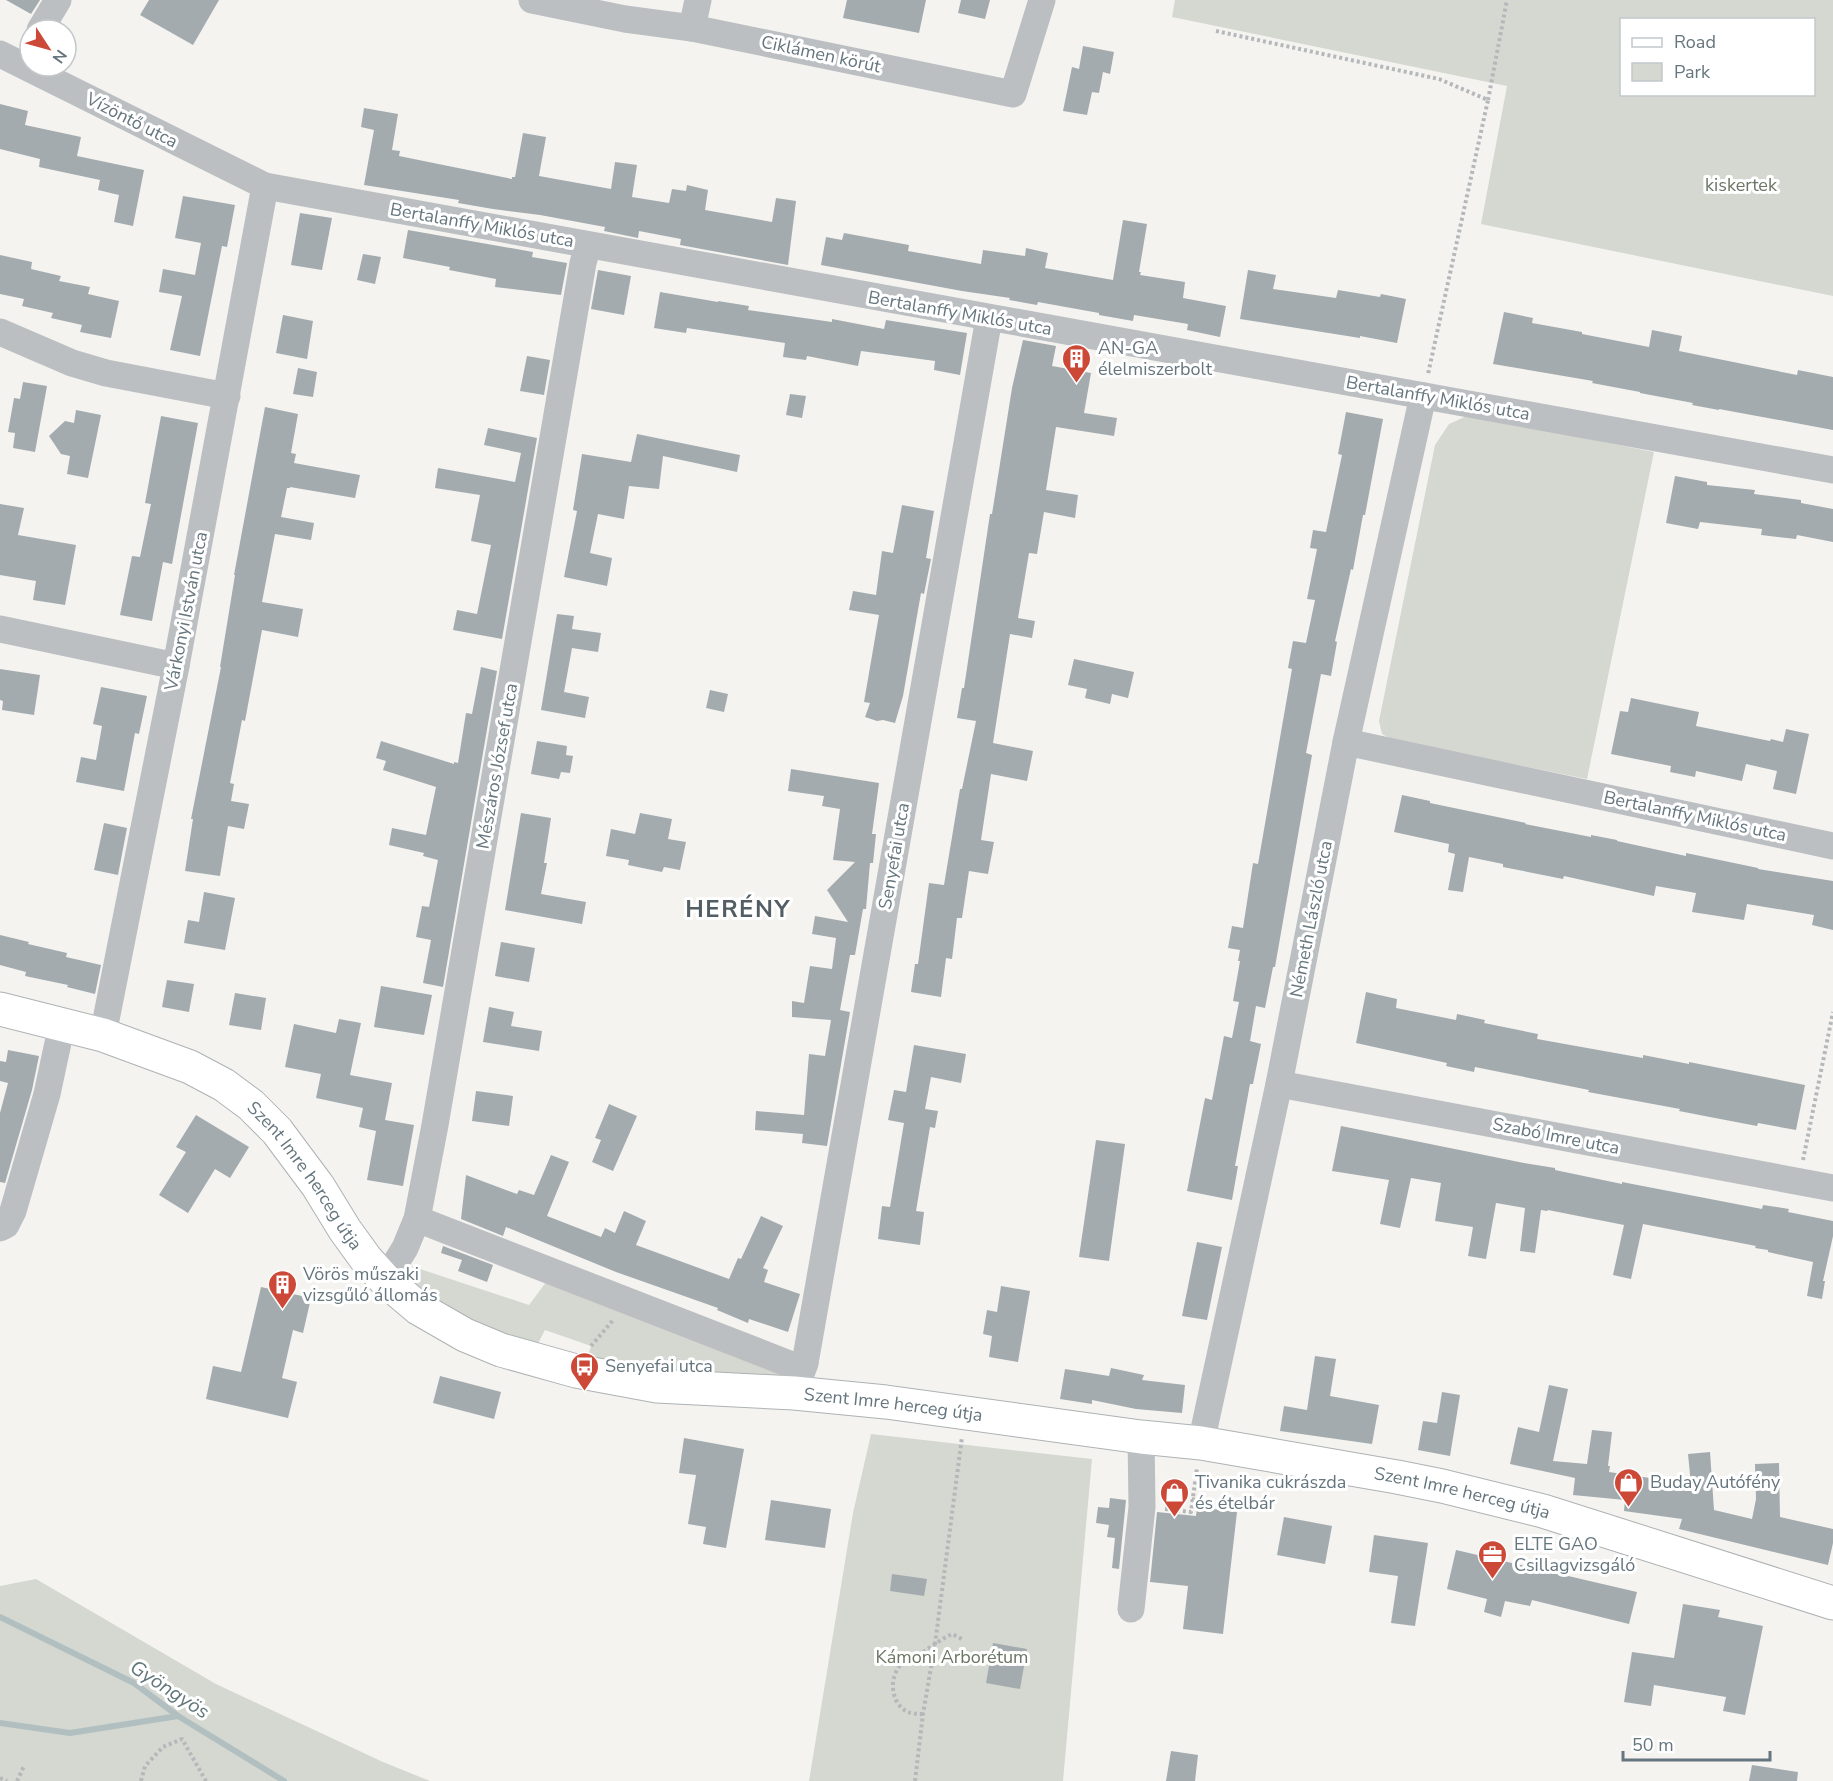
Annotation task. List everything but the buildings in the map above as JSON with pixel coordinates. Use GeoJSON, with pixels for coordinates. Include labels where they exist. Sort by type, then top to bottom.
{"type":"FeatureCollection","features":[{"type":"Feature","properties":{"kind":"main road","name":"Szent Imre herceg útja"},"geometry":{"type":"LineString","coordinates":[[0,1009],[103,1035],[190,1067],[224,1085],[251,1105],[277,1131],[298,1157],[366,1259],[385,1280],[418,1308],[465,1335],[501,1350],[576,1371],[657,1386],[799,1378],[886,1402],[1201,1443],[1397,1477],[1543,1511],[1833,1603]]}},
{"type":"Feature","properties":{"kind":"street"},"geometry":{"type":"LineString","coordinates":[[47,18],[58,0]]}},
{"type":"Feature","properties":{"kind":"street","name":"Ciklámen körút"},"geometry":{"type":"LineString","coordinates":[[532,0],[625,19],[692,28],[1012,93],[1042,0]]}},
{"type":"Feature","properties":{"kind":"street"},"geometry":{"type":"LineString","coordinates":[[692,28],[698,0]]}},
{"type":"Feature","properties":{"kind":"street","name":"Vízöntő utca"},"geometry":{"type":"LineString","coordinates":[[17,55],[265,186]]}},
{"type":"Feature","properties":{"kind":"street","name":"Bertalanffy Miklós utca"},"geometry":{"type":"LineString","coordinates":[[265,186],[1833,470]]}},
{"type":"Feature","properties":{"kind":"street","name":"Várkonyi István utca"},"geometry":{"type":"LineString","coordinates":[[103,1035],[176,666],[265,186]]}},
{"type":"Feature","properties":{"kind":"street","name":"Mészáros József utca"},"geometry":{"type":"LineString","coordinates":[[385,1280],[405,1248],[417,1219],[588,245]]}},
{"type":"Feature","properties":{"kind":"street","name":"Senyefai utca"},"geometry":{"type":"LineString","coordinates":[[799,1378],[989,318]]}},
{"type":"Feature","properties":{"kind":"street"},"geometry":{"type":"LineString","coordinates":[[0,332],[72,363],[106,373],[227,396]]}},
{"type":"Feature","properties":{"kind":"street","name":"Németh László utca"},"geometry":{"type":"LineString","coordinates":[[1201,1443],[1279,1084],[1346,742],[1423,396]]}},
{"type":"Feature","properties":{"kind":"street"},"geometry":{"type":"LineString","coordinates":[[0,629],[176,666]]}},
{"type":"Feature","properties":{"kind":"street","name":"Bertalanffy Miklós utca"},"geometry":{"type":"LineString","coordinates":[[1346,742],[1833,846]]}},
{"type":"Feature","properties":{"kind":"street"},"geometry":{"type":"LineString","coordinates":[[0,1228],[6,1225],[13,1211],[47,1094],[62,1024]]}},
{"type":"Feature","properties":{"kind":"street","name":"Szabó Imre utca"},"geometry":{"type":"LineString","coordinates":[[1279,1084],[1833,1188]]}},
{"type":"Feature","properties":{"kind":"street","name":"Szent Imre herceg útja"},"geometry":{"type":"LineString","coordinates":[[417,1219],[792,1365],[799,1378]]}},
{"type":"Feature","properties":{"kind":"street"},"geometry":{"type":"LineString","coordinates":[[1131,1609],[1142,1507],[1142,1437]]}},
{"type":"Feature","properties":{"kind":"path"},"geometry":{"type":"LineString","coordinates":[[1423,396],[1488,100],[1507,0]]}},
{"type":"Feature","properties":{"kind":"path"},"geometry":{"type":"LineString","coordinates":[[1216,31],[1439,79],[1488,100]]}},
{"type":"Feature","properties":{"kind":"path"},"geometry":{"type":"LineString","coordinates":[[1798,1181],[1833,1012]]}},
{"type":"Feature","properties":{"kind":"path"},"geometry":{"type":"LineString","coordinates":[[591,1346],[629,1301]]}},
{"type":"Feature","properties":{"kind":"path"},"geometry":{"type":"LineString","coordinates":[[1142,1507],[1191,1512],[1201,1443]]}},
{"type":"Feature","properties":{"kind":"path"},"geometry":{"type":"LineString","coordinates":[[915,1781],[962,1445]]}},
{"type":"Feature","properties":{"kind":"path"},"geometry":{"type":"LineString","coordinates":[[1192,1499],[1215,1504]]}},
{"type":"Feature","properties":{"kind":"path"},"geometry":{"type":"LineString","coordinates":[[923,1714],[909,1714],[902,1710],[891,1686],[897,1671],[905,1660],[952,1634],[964,1640]]}},
{"type":"Feature","properties":{"kind":"path"},"geometry":{"type":"LineString","coordinates":[[141,1781],[145,1766],[163,1747],[182,1739],[206,1781]]}},
{"type":"Feature","properties":{"kind":"path"},"geometry":{"type":"LineString","coordinates":[[17,1781],[24,1766]]}},
{"type":"Feature","properties":{"kind":"path"},"geometry":{"type":"LineString","coordinates":[[0,1778],[7,1781]]}},
{"type":"Feature","properties":{"kind":"green space","name":"kiskertek"},"geometry":{"type":"Polygon","coordinates":[[[1175,0],[1833,0],[1833,296],[1481,224],[1507,86],[1172,17],[1175,0]]]}},
{"type":"Feature","properties":{"kind":"green space"},"geometry":{"type":"Polygon","coordinates":[[[1469,415],[1654,452],[1587,779],[1393,740],[1382,734],[1379,721],[1435,445],[1449,424],[1469,415]]]}},
{"type":"Feature","properties":{"kind":"green space"},"geometry":{"type":"Polygon","coordinates":[[[408,1265],[529,1305],[550,1277],[792,1365],[791,1387],[585,1365],[591,1346],[545,1330],[533,1353],[459,1323],[398,1276],[408,1265]]]}},
{"type":"Feature","properties":{"kind":"green space","name":"Kámoni Arborétum"},"geometry":{"type":"Polygon","coordinates":[[[871,1434],[1092,1459],[1063,1781],[809,1781],[853,1513],[871,1434]]]}},
{"type":"Feature","properties":{"kind":"green space"},"geometry":{"type":"Polygon","coordinates":[[[36,1579],[216,1684],[383,1762],[430,1781],[0,1781],[0,1586],[36,1579]]]}},
{"type":"Feature","properties":{"kind":"waterway","name":"Gyöngyös"},"geometry":{"type":"LineString","coordinates":[[0,1617],[134,1683],[178,1716],[284,1781]]}},
{"type":"Feature","properties":{"kind":"waterway"},"geometry":{"type":"LineString","coordinates":[[0,1723],[70,1733],[178,1716]]}},
{"type":"Feature","properties":{"kind":"place","name":"AN-GA élelmiszerbolt"},"geometry":{"type":"Point","coordinates":[1077,384]}},
{"type":"Feature","properties":{"kind":"place","name":"Vörös műszaki vizsgűló állomás"},"geometry":{"type":"Point","coordinates":[282,1310]}},
{"type":"Feature","properties":{"kind":"place","name":"Senyefai utca"},"geometry":{"type":"Point","coordinates":[584,1392]}},
{"type":"Feature","properties":{"kind":"place","name":"Buday Autófény"},"geometry":{"type":"Point","coordinates":[1629,1508]}},
{"type":"Feature","properties":{"kind":"place","name":"Tivanika cukrászda és ételbár"},"geometry":{"type":"Point","coordinates":[1174,1518]}},
{"type":"Feature","properties":{"kind":"place","name":"ELTE GAO Csillagvizsgáló"},"geometry":{"type":"Point","coordinates":[1493,1580]}},
{"type":"Feature","properties":{"kind":"district","name":"HERÉNY"},"geometry":{"type":"Point","coordinates":[738,909]}}]}
